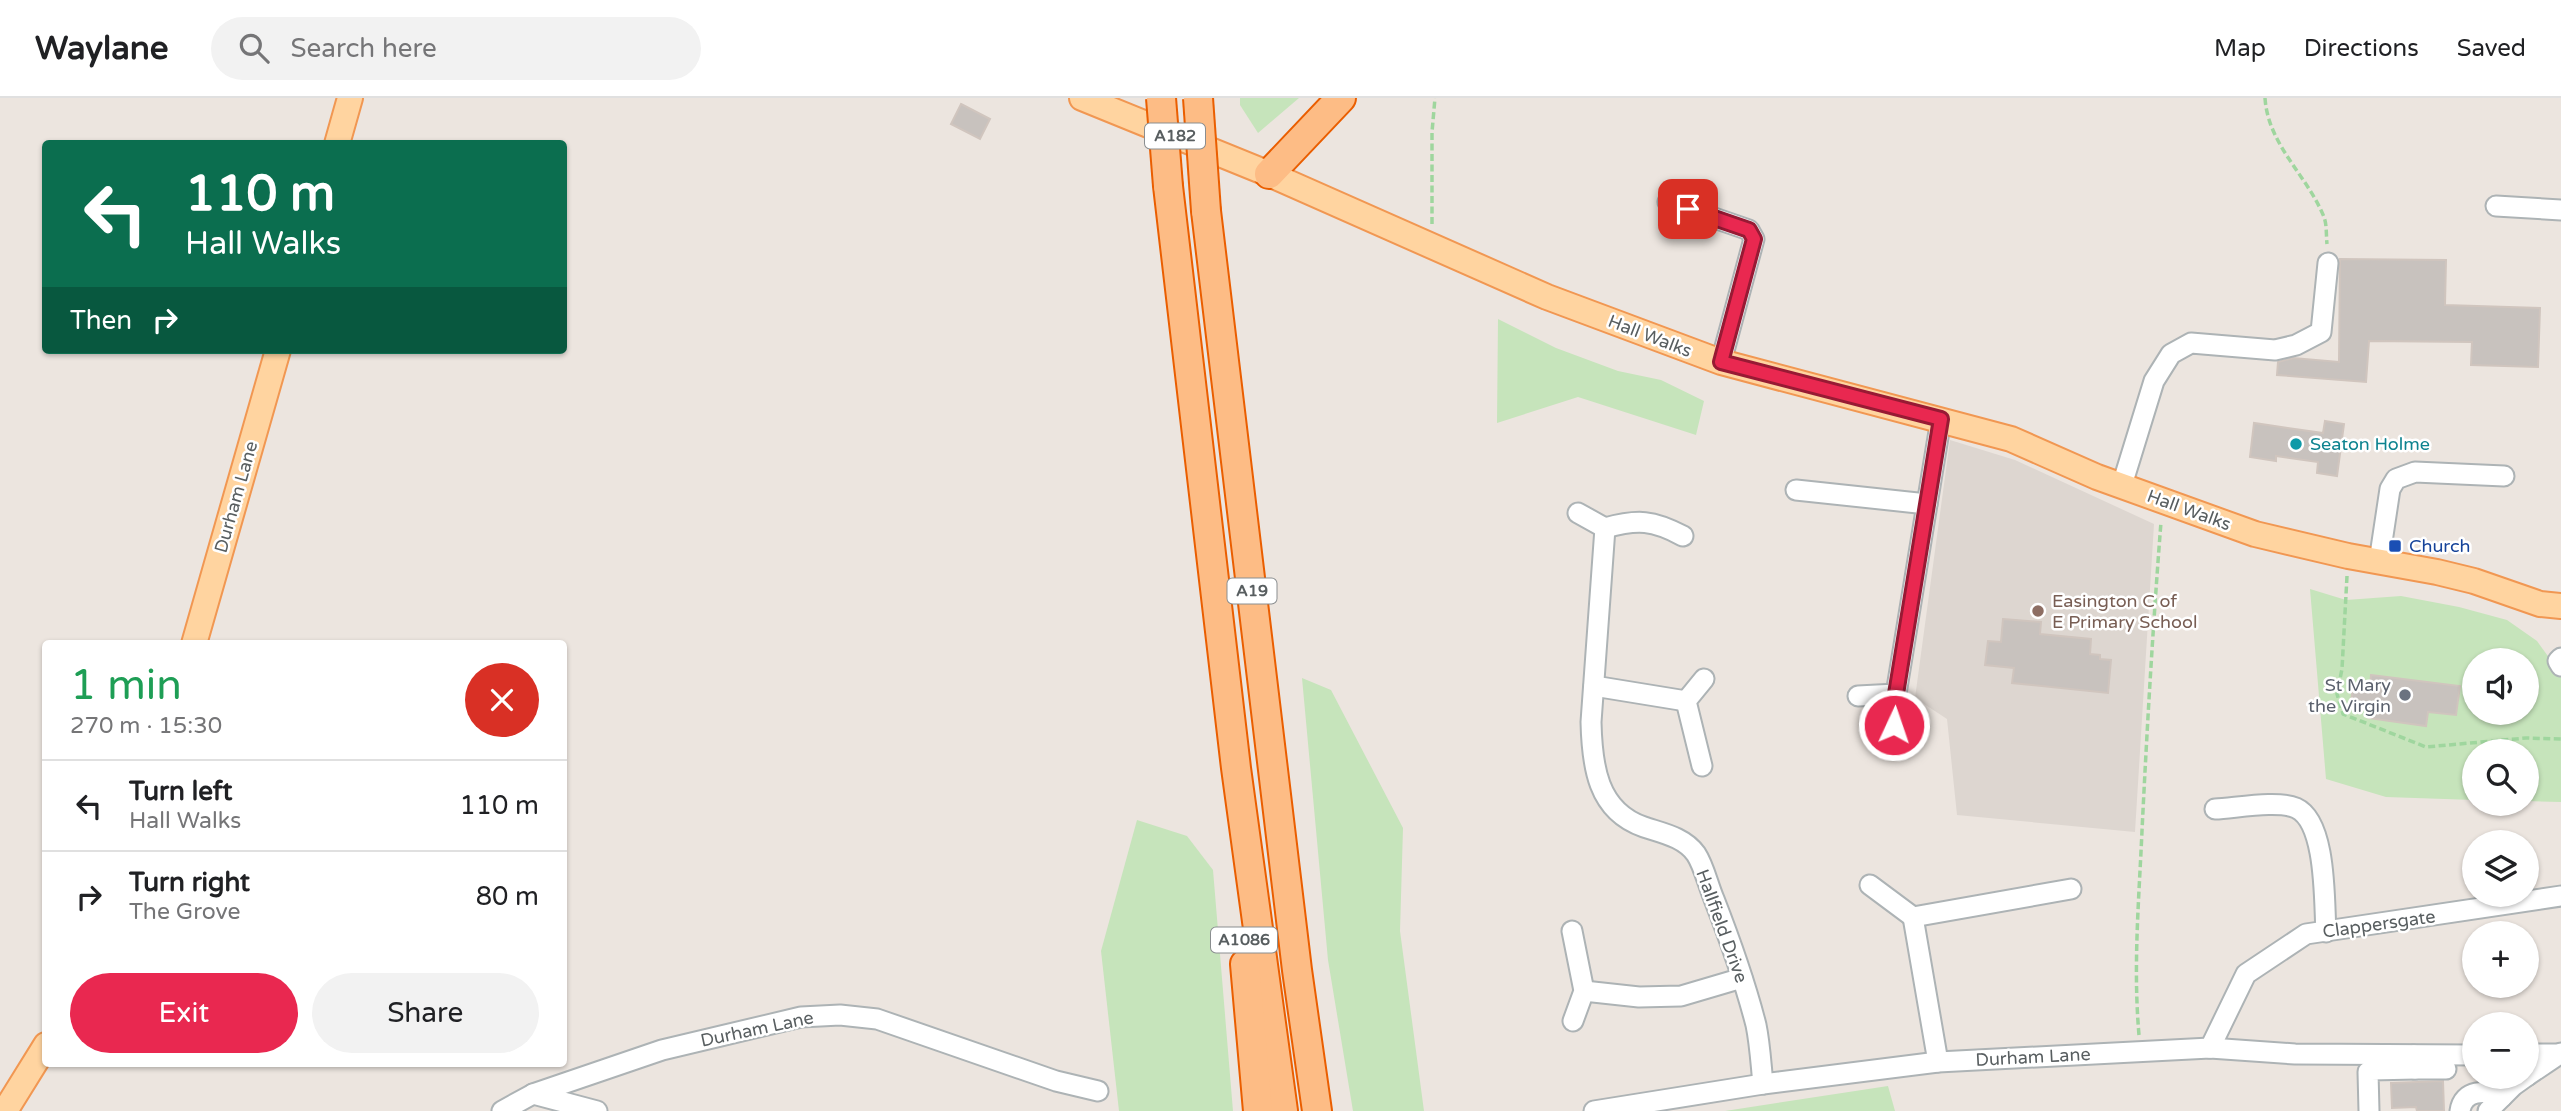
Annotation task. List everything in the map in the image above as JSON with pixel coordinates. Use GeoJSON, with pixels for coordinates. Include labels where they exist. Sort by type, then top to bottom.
{"type":"FeatureCollection","features":[{"type":"Feature","properties":{"kind":"highway","name":"A19"},"geometry":{"type":"LineString","coordinates":[[1161,98],[1168,186],[1236,768],[1283,1111]]}},
{"type":"Feature","properties":{"kind":"highway","name":"A19"},"geometry":{"type":"LineString","coordinates":[[1198,98],[1206,211],[1297,970],[1317,1111]]}},
{"type":"Feature","properties":{"kind":"highway"},"geometry":{"type":"LineString","coordinates":[[1269,174],[1341,98]]}},
{"type":"Feature","properties":{"kind":"highway","name":"A1086"},"geometry":{"type":"LineString","coordinates":[[1236,768],[1246,992],[1258,1111]]}},
{"type":"Feature","properties":{"kind":"highway"},"geometry":{"type":"LineString","coordinates":[[1297,970],[1324,1111]]}},
{"type":"Feature","properties":{"kind":"main road"},"geometry":{"type":"LineString","coordinates":[[338,140],[350,98]]}},
{"type":"Feature","properties":{"kind":"main road","name":"Hall Walks"},"geometry":{"type":"LineString","coordinates":[[1082,98],[1269,174],[1547,297],[1721,362],[2011,439],[2162,502],[2255,534],[2348,556],[2474,580],[2540,604],[2561,606]]}},
{"type":"Feature","properties":{"kind":"main road","name":"Durham Lane"},"geometry":{"type":"LineString","coordinates":[[195,640],[277,354]]}},
{"type":"Feature","properties":{"kind":"main road"},"geometry":{"type":"LineString","coordinates":[[5,1111],[42,1051]]}},
{"type":"Feature","properties":{"kind":"street"},"geometry":{"type":"LineString","coordinates":[[1668,202],[1749,230],[1754,239],[1721,362]]}},
{"type":"Feature","properties":{"kind":"street"},"geometry":{"type":"LineString","coordinates":[[2496,206],[2557,210]]}},
{"type":"Feature","properties":{"kind":"street"},"geometry":{"type":"LineString","coordinates":[[2122,485],[2154,381],[2171,354],[2191,343],[2275,350],[2296,345],[2321,332],[2328,262]]}},
{"type":"Feature","properties":{"kind":"street"},"geometry":{"type":"LineString","coordinates":[[1894,725],[1896,694],[1941,419]]}},
{"type":"Feature","properties":{"kind":"street"},"geometry":{"type":"LineString","coordinates":[[2379,562],[2390,489],[2396,479],[2415,472],[2504,476]]}},
{"type":"Feature","properties":{"kind":"street"},"geometry":{"type":"LineString","coordinates":[[1796,490],[1927,504]]}},
{"type":"Feature","properties":{"kind":"street"},"geometry":{"type":"LineString","coordinates":[[1578,513],[1605,528],[1632,521],[1662,524],[1683,536]]}},
{"type":"Feature","properties":{"kind":"street","name":"Hallfield Drive"},"geometry":{"type":"LineString","coordinates":[[1605,528],[1594,686],[1592,753],[1597,782],[1614,810],[1642,827],[1671,836],[1696,853],[1742,978],[1757,1028],[1763,1084]]}},
{"type":"Feature","properties":{"kind":"street"},"geometry":{"type":"LineString","coordinates":[[2561,658],[2558,662],[2561,666]]}},
{"type":"Feature","properties":{"kind":"street"},"geometry":{"type":"LineString","coordinates":[[1686,701],[1704,679]]}},
{"type":"Feature","properties":{"kind":"street"},"geometry":{"type":"LineString","coordinates":[[1594,686],[1686,701]]}},
{"type":"Feature","properties":{"kind":"street"},"geometry":{"type":"LineString","coordinates":[[1858,696],[1896,694]]}},
{"type":"Feature","properties":{"kind":"street"},"geometry":{"type":"LineString","coordinates":[[1686,701],[1702,766]]}},
{"type":"Feature","properties":{"kind":"street"},"geometry":{"type":"LineString","coordinates":[[2215,809],[2274,805],[2297,808],[2310,821],[2320,849],[2326,932]]}},
{"type":"Feature","properties":{"kind":"street"},"geometry":{"type":"LineString","coordinates":[[1871,885],[1913,917],[1938,1062]]}},
{"type":"Feature","properties":{"kind":"street"},"geometry":{"type":"LineString","coordinates":[[1913,917],[2071,889]]}},
{"type":"Feature","properties":{"kind":"street","name":"Clappersgate"},"geometry":{"type":"LineString","coordinates":[[2210,1048],[2246,974],[2306,934],[2561,896]]}},
{"type":"Feature","properties":{"kind":"street"},"geometry":{"type":"LineString","coordinates":[[1572,931],[1584,991],[1573,1021]]}},
{"type":"Feature","properties":{"kind":"street"},"geometry":{"type":"LineString","coordinates":[[1584,991],[1639,997],[1681,996],[1742,978]]}},
{"type":"Feature","properties":{"kind":"street","name":"Durham Lane"},"geometry":{"type":"LineString","coordinates":[[502,1111],[533,1094],[662,1050],[800,1017],[840,1015],[877,1019],[1056,1081],[1097,1091]]}},
{"type":"Feature","properties":{"kind":"street","name":"Durham Lane"},"geometry":{"type":"LineString","coordinates":[[1594,1111],[1763,1084],[1938,1062],[2210,1048],[2415,1062],[2462,1056]]}},
{"type":"Feature","properties":{"kind":"street"},"geometry":{"type":"LineString","coordinates":[[2539,1054],[2560,1053]]}},
{"type":"Feature","properties":{"kind":"street"},"geometry":{"type":"LineString","coordinates":[[2539,1068],[2560,1053]]}},
{"type":"Feature","properties":{"kind":"street"},"geometry":{"type":"LineString","coordinates":[[2369,1111],[2368,1072],[2371,1070],[2415,1062],[2446,1069]]}},
{"type":"Feature","properties":{"kind":"street"},"geometry":{"type":"LineString","coordinates":[[2488,1111],[2512,1089]]}},
{"type":"Feature","properties":{"kind":"street"},"geometry":{"type":"LineString","coordinates":[[2460,1111],[2464,1099],[2472,1094],[2491,1092],[2502,1097]]}},
{"type":"Feature","properties":{"kind":"street"},"geometry":{"type":"LineString","coordinates":[[533,1094],[597,1111]]}},
{"type":"Feature","properties":{"kind":"path"},"geometry":{"type":"LineString","coordinates":[[1432,247],[1432,132],[1435,98]]}},
{"type":"Feature","properties":{"kind":"path"},"geometry":{"type":"LineString","coordinates":[[2265,98],[2265,110],[2280,148],[2307,184],[2325,220],[2328,262]]}},
{"type":"Feature","properties":{"kind":"path"},"geometry":{"type":"LineString","coordinates":[[2141,1051],[2136,1001],[2151,646],[2162,502]]}},
{"type":"Feature","properties":{"kind":"path"},"geometry":{"type":"LineString","coordinates":[[2348,556],[2342,669],[2337,694],[2343,714],[2426,747],[2526,738],[2561,738]]}},
{"type":"Feature","properties":{"kind":"shaded area","name":"Easington C of E Primary School"},"geometry":{"type":"Polygon","coordinates":[[[1950,440],[2015,460],[2154,524],[2135,832],[1957,815],[1947,719],[1915,698],[1950,440]]]}},
{"type":"Feature","properties":{"kind":"green space"},"geometry":{"type":"Polygon","coordinates":[[[1240,98],[1299,98],[1258,133],[1240,105],[1240,98]]]}},
{"type":"Feature","properties":{"kind":"green space"},"geometry":{"type":"Polygon","coordinates":[[[1498,319],[1556,348],[1618,371],[1661,380],[1704,401],[1696,435],[1578,397],[1497,423],[1498,319]]]}},
{"type":"Feature","properties":{"kind":"green space"},"geometry":{"type":"Polygon","coordinates":[[[2310,589],[2346,600],[2401,596],[2507,620],[2537,641],[2561,674],[2561,802],[2539,801],[2539,739],[2462,739],[2462,800],[2386,797],[2326,779],[2310,589]]]}},
{"type":"Feature","properties":{"kind":"green space"},"geometry":{"type":"Polygon","coordinates":[[[1302,678],[1331,690],[1403,828],[1400,931],[1424,1111],[1353,1111],[1328,960],[1302,678]]]}},
{"type":"Feature","properties":{"kind":"green space"},"geometry":{"type":"Polygon","coordinates":[[[1137,820],[1187,836],[1213,870],[1233,1111],[1119,1111],[1101,951],[1137,820]]]}},
{"type":"Feature","properties":{"kind":"green space"},"geometry":{"type":"Polygon","coordinates":[[[1888,1086],[1895,1111],[1725,1111],[1888,1086]]]}},
{"type":"Feature","properties":{"kind":"building"},"geometry":{"type":"Polygon","coordinates":[[[961,104],[990,119],[980,139],[951,124],[961,104]]]}},
{"type":"Feature","properties":{"kind":"building"},"geometry":{"type":"Polygon","coordinates":[[[2340,259],[2446,260],[2445,305],[2540,308],[2538,367],[2471,365],[2472,342],[2369,341],[2366,382],[2277,375],[2278,362],[2293,358],[2339,362],[2340,259]]]}},
{"type":"Feature","properties":{"kind":"building","name":"Seaton Holme"},"geometry":{"type":"Polygon","coordinates":[[[2325,421],[2344,424],[2337,476],[2317,473],[2318,462],[2276,456],[2276,461],[2250,457],[2254,423],[2323,433],[2325,421]]]}},
{"type":"Feature","properties":{"kind":"building"},"geometry":{"type":"Polygon","coordinates":[[[2003,619],[2041,622],[2040,634],[2091,639],[2090,654],[2111,660],[2108,693],[2012,683],[2014,668],[1985,665],[1988,641],[2001,642],[2003,619]]]}},
{"type":"Feature","properties":{"kind":"building","name":"St Mary the Virgin"},"geometry":{"type":"Polygon","coordinates":[[[2371,675],[2460,686],[2456,715],[2428,712],[2426,726],[2368,718],[2370,705],[2351,702],[2353,686],[2370,688],[2371,675]]]}},
{"type":"Feature","properties":{"kind":"building"},"geometry":{"type":"Polygon","coordinates":[[[2443,1081],[2444,1111],[2417,1111],[2416,1107],[2392,1108],[2391,1083],[2443,1081]]]}},
{"type":"Feature","properties":{"kind":"place","name":"Seaton Holme"},"geometry":{"type":"Point","coordinates":[2296,444]}},
{"type":"Feature","properties":{"kind":"place","name":"Church"},"geometry":{"type":"Point","coordinates":[2395,546]}},
{"type":"Feature","properties":{"kind":"place","name":"Easington C of E Primary School"},"geometry":{"type":"Point","coordinates":[2038,611]}},
{"type":"Feature","properties":{"kind":"place","name":"St Mary the Virgin"},"geometry":{"type":"Point","coordinates":[2405,695]}},
{"type":"Feature","properties":{"kind":"route"},"geometry":{"type":"LineString","coordinates":[[1688,209],[1749,230],[1754,239],[1721,362],[1941,419],[1896,694],[1894,725]]}}]}
